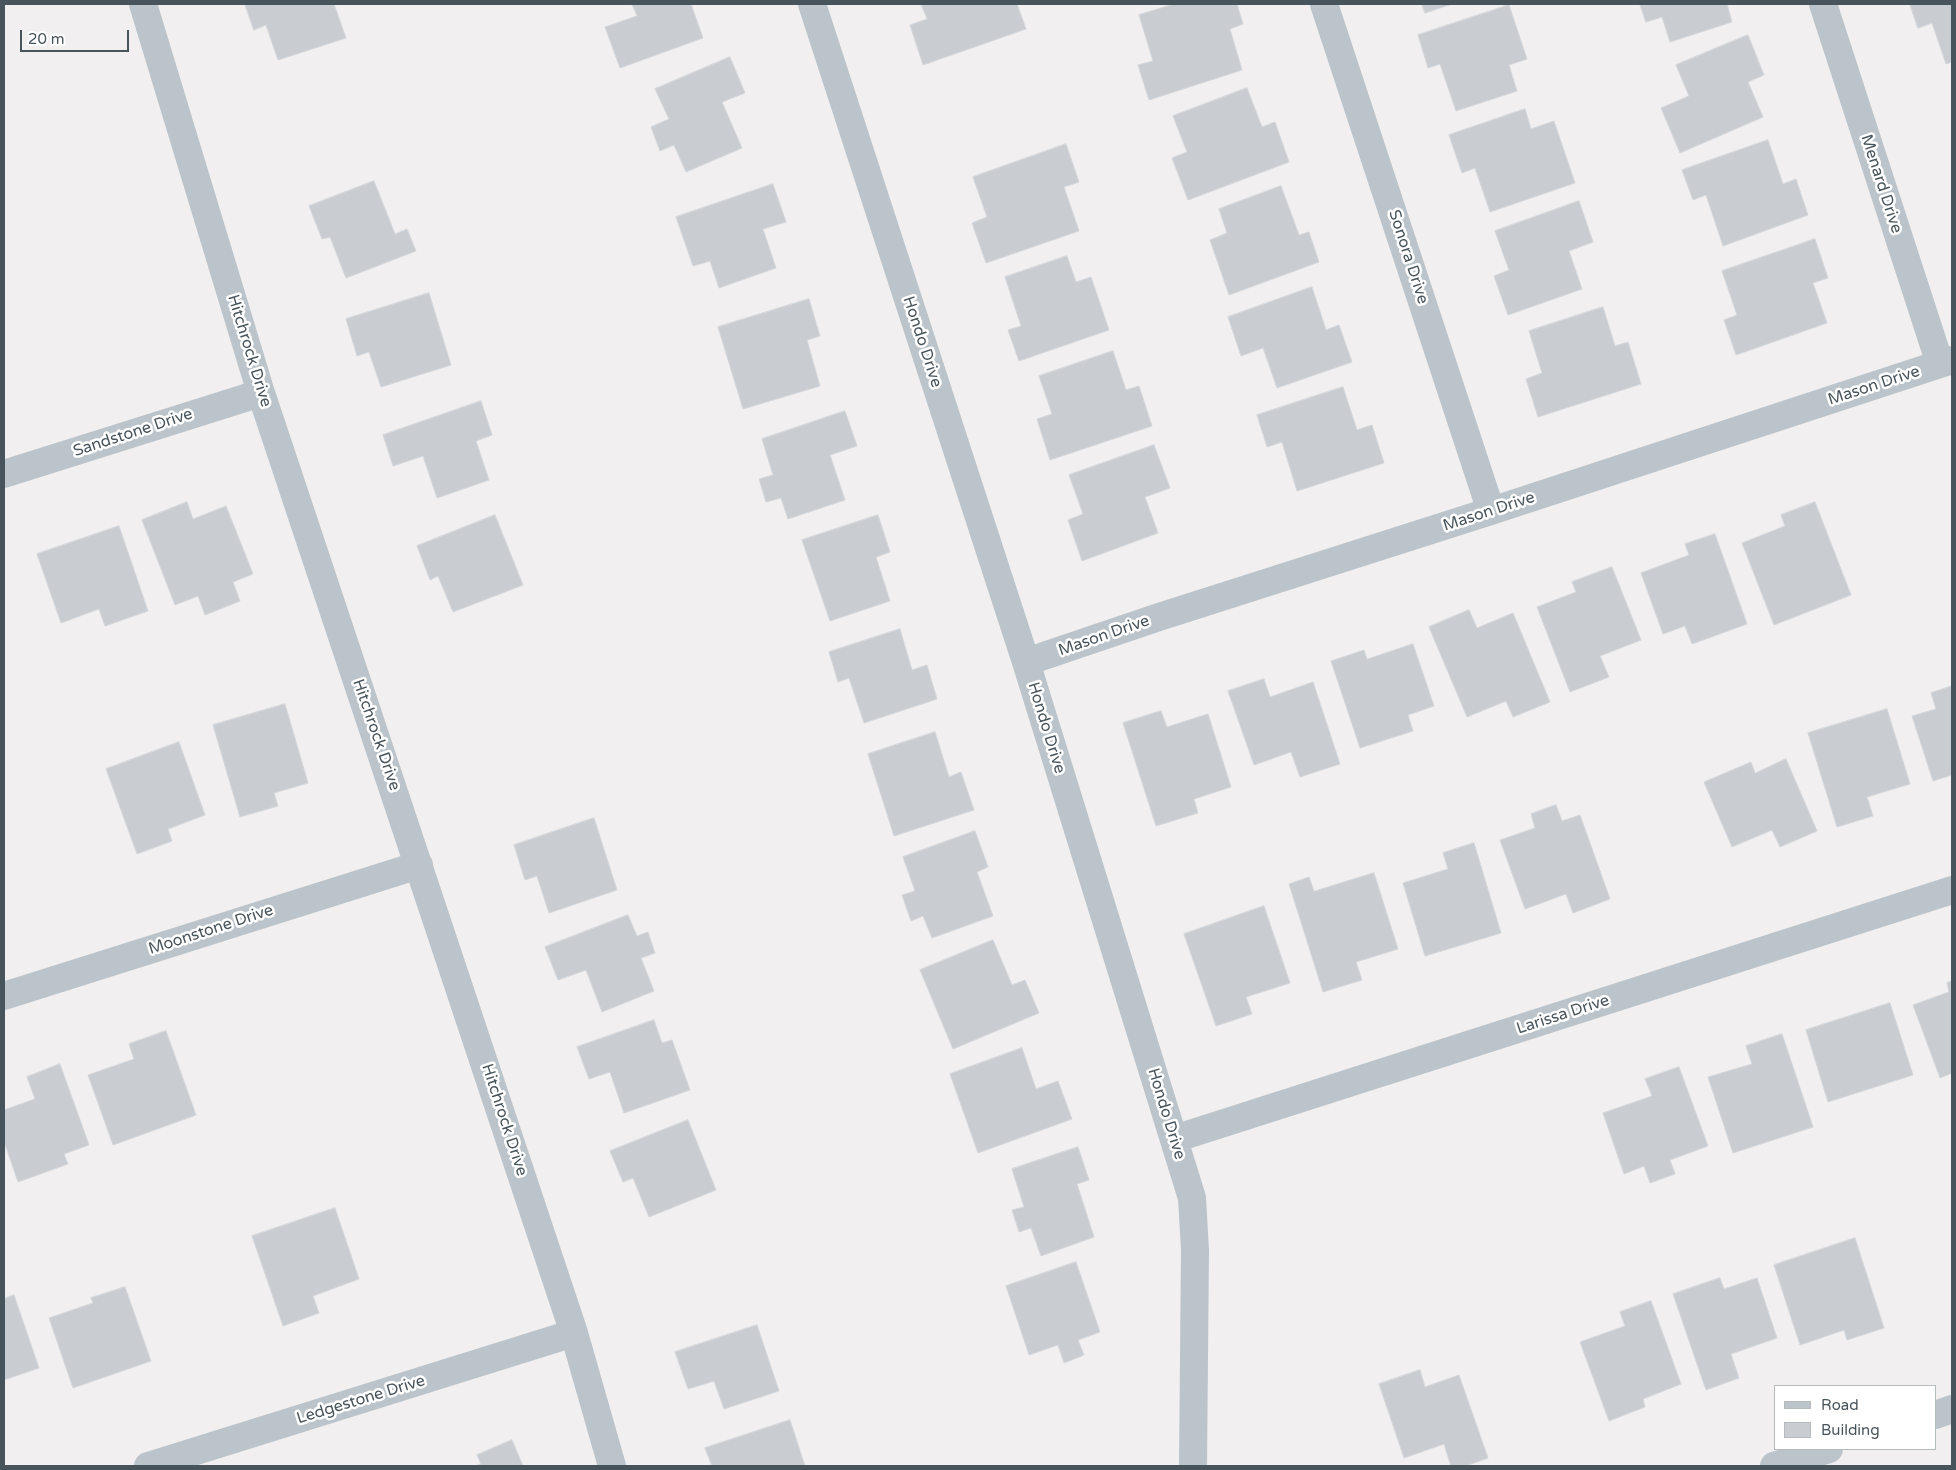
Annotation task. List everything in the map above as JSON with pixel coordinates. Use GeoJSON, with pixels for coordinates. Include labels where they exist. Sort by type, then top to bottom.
{"type":"FeatureCollection","features":[{"type":"Feature","properties":{"kind":"street","name":"Hitchrock Drive"},"geometry":{"type":"LineString","coordinates":[[143,4],[261,393],[574,1333],[612,1466]]}},
{"type":"Feature","properties":{"kind":"street","name":"Hondo Drive"},"geometry":{"type":"LineString","coordinates":[[812,4],[1026,662],[1192,1198],[1195,1250],[1193,1466]]}},
{"type":"Feature","properties":{"kind":"street","name":"Sonora Drive"},"geometry":{"type":"LineString","coordinates":[[1324,4],[1491,511]]}},
{"type":"Feature","properties":{"kind":"street","name":"Menard Drive"},"geometry":{"type":"LineString","coordinates":[[1823,4],[1946,362]]}},
{"type":"Feature","properties":{"kind":"street","name":"Mason Drive"},"geometry":{"type":"LineString","coordinates":[[1026,662],[1159,617],[1946,362]]}},
{"type":"Feature","properties":{"kind":"street","name":"Sandstone Drive"},"geometry":{"type":"LineString","coordinates":[[4,474],[261,393]]}},
{"type":"Feature","properties":{"kind":"street","name":"Moonstone Drive"},"geometry":{"type":"LineString","coordinates":[[4,996],[419,865]]}},
{"type":"Feature","properties":{"kind":"street","name":"Larissa Drive"},"geometry":{"type":"LineString","coordinates":[[1174,1140],[1952,890]]}},
{"type":"Feature","properties":{"kind":"street","name":"Ledgestone Drive"},"geometry":{"type":"LineString","coordinates":[[148,1466],[574,1333]]}},
{"type":"Feature","properties":{"kind":"street"},"geometry":{"type":"LineString","coordinates":[[1936,1415],[1952,1409]]}},
{"type":"Feature","properties":{"kind":"street"},"geometry":{"type":"LineString","coordinates":[[1774,1466],[1826,1450]]}},
{"type":"Feature","properties":{"kind":"building"},"geometry":{"type":"Polygon","coordinates":[[[245,4],[334,4],[346,38],[278,60],[266,25],[254,30],[245,4]]]}},
{"type":"Feature","properties":{"kind":"building"},"geometry":{"type":"Polygon","coordinates":[[[632,4],[691,4],[703,38],[620,68],[605,27],[637,16],[632,4]]]}},
{"type":"Feature","properties":{"kind":"building"},"geometry":{"type":"Polygon","coordinates":[[[921,4],[1017,4],[1026,29],[923,65],[910,25],[927,19],[921,4]]]}},
{"type":"Feature","properties":{"kind":"building"},"geometry":{"type":"Polygon","coordinates":[[[1174,4],[1237,4],[1243,24],[1230,29],[1242,70],[1149,100],[1138,65],[1153,61],[1139,15],[1174,4]]]}},
{"type":"Feature","properties":{"kind":"building"},"geometry":{"type":"Polygon","coordinates":[[[1422,4],[1452,4],[1425,13],[1422,4]]]}},
{"type":"Feature","properties":{"kind":"building"},"geometry":{"type":"Polygon","coordinates":[[[1640,4],[1727,4],[1732,22],[1670,42],[1662,17],[1646,22],[1640,4]]]}},
{"type":"Feature","properties":{"kind":"building"},"geometry":{"type":"Polygon","coordinates":[[[1910,4],[1952,4],[1952,62],[1946,64],[1932,23],[1918,28],[1910,4]]]}},
{"type":"Feature","properties":{"kind":"building"},"geometry":{"type":"Polygon","coordinates":[[[1509,5],[1527,59],[1509,65],[1517,91],[1456,111],[1440,64],[1428,68],[1418,35],[1509,5]]]}},
{"type":"Feature","properties":{"kind":"building"},"geometry":{"type":"Polygon","coordinates":[[[1748,35],[1764,75],[1748,82],[1763,117],[1680,153],[1661,108],[1689,96],[1676,65],[1748,35]]]}},
{"type":"Feature","properties":{"kind":"building"},"geometry":{"type":"Polygon","coordinates":[[[730,57],[745,93],[722,102],[742,148],[686,172],[674,145],[660,151],[651,127],[669,119],[655,89],[730,57]]]}},
{"type":"Feature","properties":{"kind":"building"},"geometry":{"type":"Polygon","coordinates":[[[1247,88],[1262,127],[1275,122],[1289,162],[1188,200],[1172,158],[1187,152],[1173,116],[1247,88]]]}},
{"type":"Feature","properties":{"kind":"building"},"geometry":{"type":"Polygon","coordinates":[[[1525,109],[1531,129],[1554,121],[1575,183],[1490,212],[1475,168],[1462,173],[1449,135],[1525,109]]]}},
{"type":"Feature","properties":{"kind":"building"},"geometry":{"type":"Polygon","coordinates":[[[1768,140],[1783,184],[1796,179],[1808,215],[1723,246],[1706,195],[1693,200],[1682,170],[1768,140]]]}},
{"type":"Feature","properties":{"kind":"building"},"geometry":{"type":"Polygon","coordinates":[[[1066,144],[1079,182],[1064,187],[1079,231],[986,263],[972,223],[987,217],[973,177],[1066,144]]]}},
{"type":"Feature","properties":{"kind":"building"},"geometry":{"type":"Polygon","coordinates":[[[374,181],[395,234],[407,229],[416,251],[346,278],[330,237],[322,239],[309,206],[374,181]]]}},
{"type":"Feature","properties":{"kind":"building"},"geometry":{"type":"Polygon","coordinates":[[[773,184],[786,222],[763,229],[776,268],[719,288],[710,261],[693,266],[676,217],[773,184]]]}},
{"type":"Feature","properties":{"kind":"building"},"geometry":{"type":"Polygon","coordinates":[[[1281,186],[1299,235],[1309,232],[1319,262],[1229,295],[1210,240],[1227,233],[1219,209],[1281,186]]]}},
{"type":"Feature","properties":{"kind":"building"},"geometry":{"type":"Polygon","coordinates":[[[1579,201],[1593,242],[1569,251],[1582,289],[1508,315],[1494,276],[1509,270],[1495,231],[1579,201]]]}},
{"type":"Feature","properties":{"kind":"building"},"geometry":{"type":"Polygon","coordinates":[[[1815,239],[1828,278],[1813,283],[1827,323],[1736,355],[1724,320],[1737,315],[1722,271],[1815,239]]]}},
{"type":"Feature","properties":{"kind":"building"},"geometry":{"type":"Polygon","coordinates":[[[1067,256],[1076,282],[1091,277],[1109,330],[1019,361],[1008,330],[1021,326],[1005,277],[1067,256]]]}},
{"type":"Feature","properties":{"kind":"building"},"geometry":{"type":"Polygon","coordinates":[[[1312,287],[1326,330],[1339,325],[1352,362],[1277,388],[1263,348],[1241,356],[1228,317],[1312,287]]]}},
{"type":"Feature","properties":{"kind":"building"},"geometry":{"type":"Polygon","coordinates":[[[429,293],[451,365],[381,387],[369,352],[357,356],[346,319],[429,293]]]}},
{"type":"Feature","properties":{"kind":"building"},"geometry":{"type":"Polygon","coordinates":[[[809,299],[820,336],[807,340],[820,386],[743,409],[718,327],[809,299]]]}},
{"type":"Feature","properties":{"kind":"building"},"geometry":{"type":"Polygon","coordinates":[[[1603,307],[1615,346],[1628,342],[1641,384],[1538,417],[1526,379],[1542,373],[1529,331],[1603,307]]]}},
{"type":"Feature","properties":{"kind":"building"},"geometry":{"type":"Polygon","coordinates":[[[1113,351],[1126,390],[1139,386],[1152,426],[1050,460],[1037,419],[1052,414],[1039,376],[1113,351]]]}},
{"type":"Feature","properties":{"kind":"building"},"geometry":{"type":"Polygon","coordinates":[[[1343,387],[1357,430],[1372,425],[1384,463],[1297,491],[1282,442],[1267,447],[1257,415],[1343,387]]]}},
{"type":"Feature","properties":{"kind":"building"},"geometry":{"type":"Polygon","coordinates":[[[481,401],[492,435],[476,441],[489,480],[437,498],[423,456],[393,466],[383,435],[481,401]]]}},
{"type":"Feature","properties":{"kind":"building"},"geometry":{"type":"Polygon","coordinates":[[[845,411],[857,446],[830,455],[845,500],[788,519],[781,498],[766,502],[759,479],[773,475],[762,439],[845,411]]]}},
{"type":"Feature","properties":{"kind":"building"},"geometry":{"type":"Polygon","coordinates":[[[1154,445],[1170,488],[1145,497],[1158,533],[1082,561],[1068,520],[1083,514],[1069,475],[1154,445]]]}},
{"type":"Feature","properties":{"kind":"building"},"geometry":{"type":"Polygon","coordinates":[[[187,502],[193,519],[226,506],[253,574],[233,582],[240,601],[205,615],[198,596],[175,605],[142,520],[187,502]]]}},
{"type":"Feature","properties":{"kind":"building"},"geometry":{"type":"Polygon","coordinates":[[[1815,502],[1851,595],[1774,625],[1742,543],[1785,526],[1781,515],[1815,502]]]}},
{"type":"Feature","properties":{"kind":"building"},"geometry":{"type":"Polygon","coordinates":[[[495,515],[523,585],[453,612],[438,576],[430,580],[417,546],[495,515]]]}},
{"type":"Feature","properties":{"kind":"building"},"geometry":{"type":"Polygon","coordinates":[[[878,515],[890,552],[876,557],[890,601],[830,621],[802,540],[878,515]]]}},
{"type":"Feature","properties":{"kind":"building"},"geometry":{"type":"Polygon","coordinates":[[[119,526],[148,611],[105,626],[99,609],[61,623],[37,554],[119,526]]]}},
{"type":"Feature","properties":{"kind":"building"},"geometry":{"type":"Polygon","coordinates":[[[1715,534],[1747,624],[1692,644],[1685,626],[1663,634],[1641,573],[1689,555],[1685,544],[1715,534]]]}},
{"type":"Feature","properties":{"kind":"building"},"geometry":{"type":"Polygon","coordinates":[[[1612,567],[1641,640],[1600,656],[1609,677],[1570,692],[1537,607],[1576,592],[1572,582],[1612,567]]]}},
{"type":"Feature","properties":{"kind":"building"},"geometry":{"type":"Polygon","coordinates":[[[1469,610],[1477,628],[1513,613],[1550,702],[1513,717],[1506,701],[1467,717],[1429,627],[1469,610]]]}},
{"type":"Feature","properties":{"kind":"building"},"geometry":{"type":"Polygon","coordinates":[[[900,629],[912,670],[927,665],[937,699],[864,723],[849,678],[838,682],[829,652],[900,629]]]}},
{"type":"Feature","properties":{"kind":"building"},"geometry":{"type":"Polygon","coordinates":[[[1413,644],[1434,706],[1408,715],[1413,731],[1360,748],[1331,661],[1364,650],[1367,659],[1413,644]]]}},
{"type":"Feature","properties":{"kind":"building"},"geometry":{"type":"Polygon","coordinates":[[[1264,679],[1270,697],[1313,682],[1340,764],[1300,777],[1291,752],[1254,765],[1228,691],[1264,679]]]}},
{"type":"Feature","properties":{"kind":"building"},"geometry":{"type":"Polygon","coordinates":[[[1952,686],[1952,775],[1933,781],[1912,716],[1936,709],[1931,693],[1952,686]]]}},
{"type":"Feature","properties":{"kind":"building"},"geometry":{"type":"Polygon","coordinates":[[[285,704],[308,783],[274,793],[278,806],[240,817],[213,725],[285,704]]]}},
{"type":"Feature","properties":{"kind":"building"},"geometry":{"type":"Polygon","coordinates":[[[1887,709],[1910,784],[1867,797],[1873,816],[1837,827],[1808,733],[1887,709]]]}},
{"type":"Feature","properties":{"kind":"building"},"geometry":{"type":"Polygon","coordinates":[[[1161,711],[1167,727],[1208,714],[1231,787],[1194,799],[1198,813],[1156,826],[1123,723],[1161,711]]]}},
{"type":"Feature","properties":{"kind":"building"},"geometry":{"type":"Polygon","coordinates":[[[935,732],[949,777],[961,772],[974,810],[894,836],[868,754],[935,732]]]}},
{"type":"Feature","properties":{"kind":"building"},"geometry":{"type":"Polygon","coordinates":[[[179,742],[205,815],[168,829],[172,841],[137,854],[106,769],[179,742]]]}},
{"type":"Feature","properties":{"kind":"building"},"geometry":{"type":"Polygon","coordinates":[[[1786,759],[1817,831],[1780,847],[1772,830],[1732,847],[1704,782],[1751,762],[1755,773],[1786,759]]]}},
{"type":"Feature","properties":{"kind":"building"},"geometry":{"type":"Polygon","coordinates":[[[1556,805],[1562,821],[1580,815],[1610,899],[1573,913],[1566,894],[1525,909],[1500,840],[1535,828],[1531,814],[1556,805]]]}},
{"type":"Feature","properties":{"kind":"building"},"geometry":{"type":"Polygon","coordinates":[[[594,818],[617,890],[549,913],[537,876],[525,880],[514,845],[594,818]]]}},
{"type":"Feature","properties":{"kind":"building"},"geometry":{"type":"Polygon","coordinates":[[[975,831],[988,867],[977,872],[993,916],[932,938],[923,916],[911,921],[902,895],[915,891],[903,857],[975,831]]]}},
{"type":"Feature","properties":{"kind":"building"},"geometry":{"type":"Polygon","coordinates":[[[1474,843],[1501,933],[1425,956],[1403,883],[1448,869],[1443,853],[1474,843]]]}},
{"type":"Feature","properties":{"kind":"building"},"geometry":{"type":"Polygon","coordinates":[[[1374,873],[1398,949],[1356,962],[1362,980],[1323,992],[1289,884],[1309,877],[1314,891],[1374,873]]]}},
{"type":"Feature","properties":{"kind":"building"},"geometry":{"type":"Polygon","coordinates":[[[1264,906],[1290,983],[1246,997],[1252,1014],[1216,1026],[1184,934],[1264,906]]]}},
{"type":"Feature","properties":{"kind":"building"},"geometry":{"type":"Polygon","coordinates":[[[628,915],[637,936],[648,932],[655,953],[641,958],[654,991],[602,1012],[586,970],[558,980],[545,947],[628,915]]]}},
{"type":"Feature","properties":{"kind":"building"},"geometry":{"type":"Polygon","coordinates":[[[993,940],[1012,985],[1025,980],[1039,1013],[953,1049],[920,970],[993,940]]]}},
{"type":"Feature","properties":{"kind":"building"},"geometry":{"type":"Polygon","coordinates":[[[1952,981],[1952,1073],[1940,1078],[1913,1005],[1949,992],[1947,983],[1952,981]]]}},
{"type":"Feature","properties":{"kind":"building"},"geometry":{"type":"Polygon","coordinates":[[[1890,1003],[1913,1075],[1828,1102],[1806,1030],[1890,1003]]]}},
{"type":"Feature","properties":{"kind":"building"},"geometry":{"type":"Polygon","coordinates":[[[654,1020],[662,1043],[672,1040],[690,1090],[624,1113],[610,1072],[589,1079],[577,1047],[654,1020]]]}},
{"type":"Feature","properties":{"kind":"building"},"geometry":{"type":"Polygon","coordinates":[[[166,1031],[196,1115],[113,1145],[88,1075],[134,1059],[129,1044],[166,1031]]]}},
{"type":"Feature","properties":{"kind":"building"},"geometry":{"type":"Polygon","coordinates":[[[1782,1034],[1813,1127],[1733,1153],[1708,1077],[1752,1064],[1746,1046],[1782,1034]]]}},
{"type":"Feature","properties":{"kind":"building"},"geometry":{"type":"Polygon","coordinates":[[[1022,1048],[1036,1089],[1058,1081],[1072,1119],[978,1153],[950,1074],[1022,1048]]]}},
{"type":"Feature","properties":{"kind":"building"},"geometry":{"type":"Polygon","coordinates":[[[60,1064],[89,1145],[64,1154],[68,1164],[18,1182],[4,1141],[4,1110],[35,1099],[27,1077],[60,1064]]]}},
{"type":"Feature","properties":{"kind":"building"},"geometry":{"type":"Polygon","coordinates":[[[1679,1067],[1708,1146],[1670,1160],[1675,1174],[1650,1183],[1644,1166],[1624,1174],[1603,1113],[1652,1096],[1645,1079],[1679,1067]]]}},
{"type":"Feature","properties":{"kind":"building"},"geometry":{"type":"Polygon","coordinates":[[[688,1120],[716,1190],[649,1217],[633,1178],[623,1182],[610,1151],[688,1120]]]}},
{"type":"Feature","properties":{"kind":"building"},"geometry":{"type":"Polygon","coordinates":[[[1078,1147],[1089,1180],[1077,1184],[1094,1237],[1041,1256],[1031,1228],[1019,1232],[1012,1210],[1024,1207],[1012,1169],[1078,1147]]]}},
{"type":"Feature","properties":{"kind":"building"},"geometry":{"type":"Polygon","coordinates":[[[335,1208],[359,1279],[313,1296],[319,1313],[283,1326],[252,1236],[335,1208]]]}},
{"type":"Feature","properties":{"kind":"building"},"geometry":{"type":"Polygon","coordinates":[[[1855,1238],[1884,1328],[1847,1340],[1844,1330],[1800,1345],[1774,1265],[1855,1238]]]}},
{"type":"Feature","properties":{"kind":"building"},"geometry":{"type":"Polygon","coordinates":[[[1076,1262],[1100,1332],[1078,1340],[1084,1355],[1064,1363],[1058,1345],[1029,1355],[1006,1286],[1076,1262]]]}},
{"type":"Feature","properties":{"kind":"building"},"geometry":{"type":"Polygon","coordinates":[[[1720,1278],[1724,1289],[1757,1278],[1777,1338],[1731,1354],[1739,1378],[1706,1390],[1673,1294],[1720,1278]]]}},
{"type":"Feature","properties":{"kind":"building"},"geometry":{"type":"Polygon","coordinates":[[[125,1287],[151,1361],[73,1388],[49,1318],[93,1303],[91,1298],[125,1287]]]}},
{"type":"Feature","properties":{"kind":"building"},"geometry":{"type":"Polygon","coordinates":[[[14,1295],[39,1368],[4,1380],[4,1299],[14,1295]]]}},
{"type":"Feature","properties":{"kind":"building"},"geometry":{"type":"Polygon","coordinates":[[[1651,1301],[1681,1384],[1643,1399],[1645,1407],[1609,1421],[1580,1342],[1625,1326],[1620,1312],[1651,1301]]]}},
{"type":"Feature","properties":{"kind":"building"},"geometry":{"type":"Polygon","coordinates":[[[757,1325],[779,1391],[724,1409],[714,1381],[688,1389],[675,1352],[757,1325]]]}},
{"type":"Feature","properties":{"kind":"building"},"geometry":{"type":"Polygon","coordinates":[[[1420,1370],[1425,1387],[1459,1375],[1488,1458],[1465,1466],[1451,1466],[1444,1444],[1404,1458],[1379,1384],[1420,1370]]]}},
{"type":"Feature","properties":{"kind":"building"},"geometry":{"type":"Polygon","coordinates":[[[790,1420],[805,1466],[712,1466],[705,1448],[790,1420]]]}},
{"type":"Feature","properties":{"kind":"building"},"geometry":{"type":"Polygon","coordinates":[[[512,1440],[523,1466],[475,1466],[481,1464],[477,1455],[512,1440]]]}}]}
